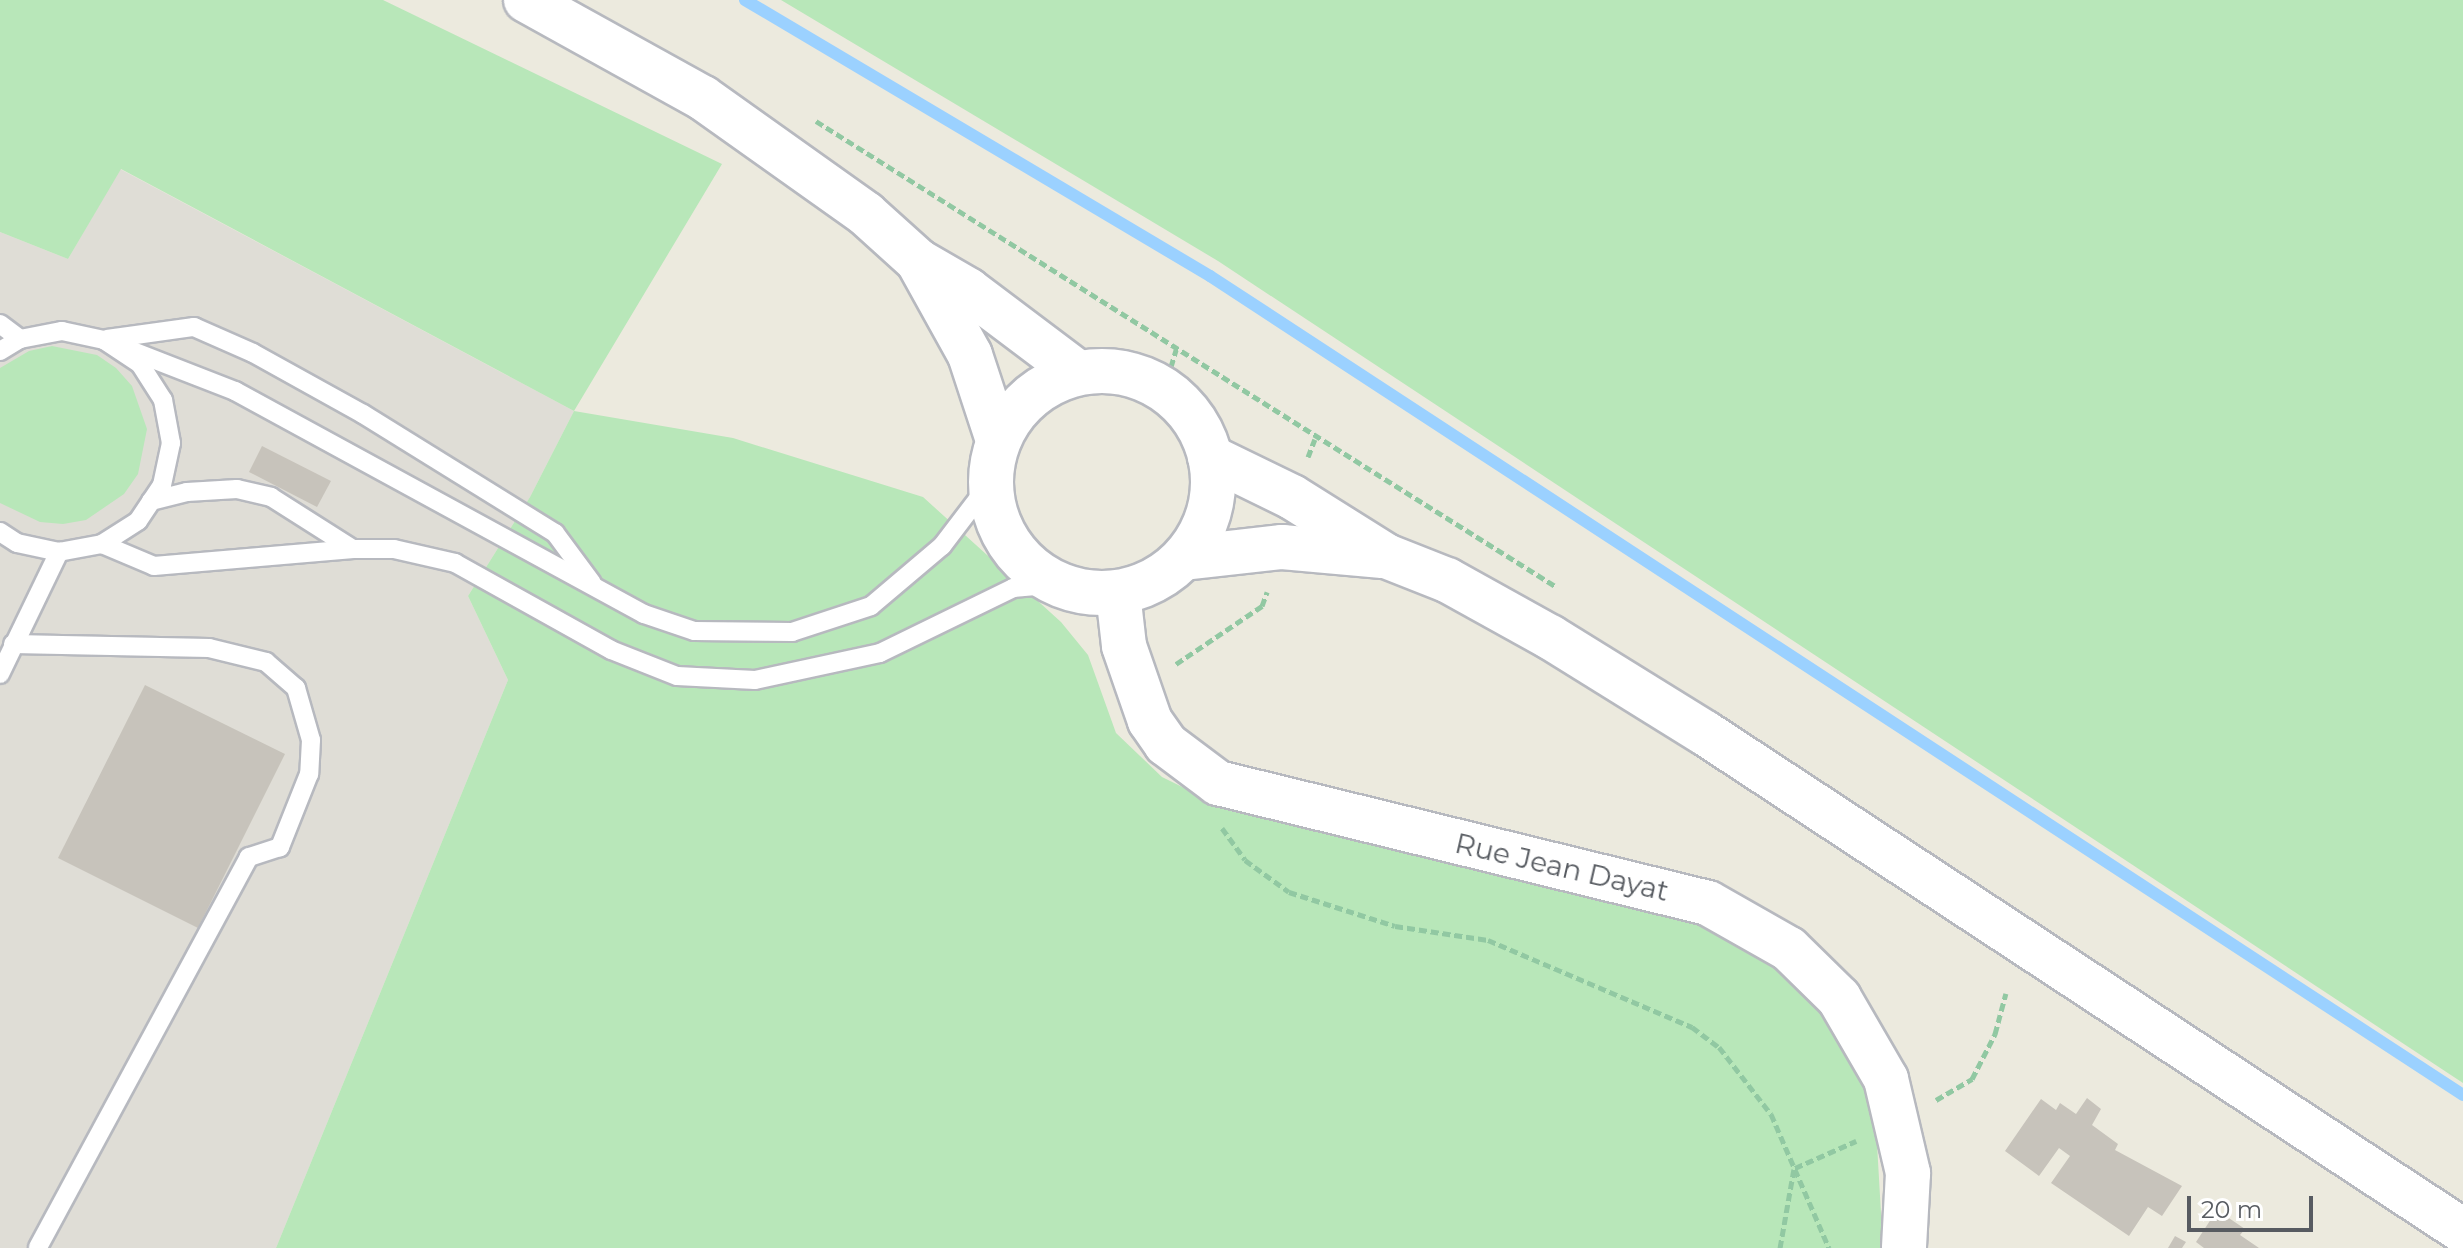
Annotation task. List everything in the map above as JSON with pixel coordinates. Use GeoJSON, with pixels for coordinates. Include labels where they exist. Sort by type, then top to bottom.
{"type":"FeatureCollection","features":[{"type":"Feature","properties":{"kind":"main road"},"geometry":{"type":"LineString","coordinates":[[526,0],[703,98],[866,214],[918,261],[968,290],[1078,373]]}},
{"type":"Feature","properties":{"kind":"main road"},"geometry":{"type":"LineString","coordinates":[[918,261],[970,355],[998,440]]}},
{"type":"Feature","properties":{"kind":"main road"},"geometry":{"type":"LineString","coordinates":[[1170,370],[1210,457],[1211,504],[1201,533],[1184,558],[1156,579],[1118,593],[1081,592],[1058,584],[1013,550],[994,512],[990,483],[998,440],[1014,414],[1036,392],[1078,373],[1129,374],[1170,370]]}},
{"type":"Feature","properties":{"kind":"main road"},"geometry":{"type":"LineString","coordinates":[[1210,457],[1292,497],[1386,556],[1447,580],[1537,629],[1705,733],[2463,1231]]}},
{"type":"Feature","properties":{"kind":"main road"},"geometry":{"type":"LineString","coordinates":[[1184,558],[1282,547],[1386,556]]}},
{"type":"Feature","properties":{"kind":"main road","name":"Rue Jean Dayat"},"geometry":{"type":"LineString","coordinates":[[1118,593],[1124,646],[1150,721],[1166,744],[1218,783],[1708,903],[1789,949],[1839,998],[1886,1079],[1908,1173],[1904,1248]]}},
{"type":"Feature","properties":{"kind":"lane"},"geometry":{"type":"LineString","coordinates":[[0,324],[20,339]]}},
{"type":"Feature","properties":{"kind":"lane"},"geometry":{"type":"LineString","coordinates":[[104,340],[194,327],[253,353],[363,414],[555,533],[596,588]]}},
{"type":"Feature","properties":{"kind":"lane"},"geometry":{"type":"LineString","coordinates":[[0,351],[20,339],[62,331],[104,340],[235,391],[596,588],[694,631],[792,632],[871,606],[942,546],[990,483]]}},
{"type":"Feature","properties":{"kind":"lane"},"geometry":{"type":"LineString","coordinates":[[0,532],[17,543],[59,552],[102,544],[138,521],[162,485],[171,443],[163,400],[140,364],[104,340]]}},
{"type":"Feature","properties":{"kind":"lane"},"geometry":{"type":"LineString","coordinates":[[151,501],[187,492],[237,489],[271,497],[353,549]]}},
{"type":"Feature","properties":{"kind":"lane"},"geometry":{"type":"LineString","coordinates":[[102,544],[154,566],[353,549],[394,549],[455,563],[611,650],[677,676],[755,680],[880,653],[1013,588],[1058,584]]}},
{"type":"Feature","properties":{"kind":"lane"},"geometry":{"type":"LineString","coordinates":[[0,674],[59,552]]}},
{"type":"Feature","properties":{"kind":"lane"},"geometry":{"type":"LineString","coordinates":[[13,644],[209,648],[266,662],[296,688],[311,740],[309,774],[280,847],[249,857],[38,1248]]}},
{"type":"Feature","properties":{"kind":"path"},"geometry":{"type":"LineString","coordinates":[[810,117],[1170,370],[1315,439]]}},
{"type":"Feature","properties":{"kind":"path"},"geometry":{"type":"LineString","coordinates":[[1218,783],[1223,832],[1245,860],[1289,892],[1395,926],[1488,940],[1692,1027],[1747,1079],[1771,1114],[1829,1248]]}},
{"type":"Feature","properties":{"kind":"path"},"geometry":{"type":"LineString","coordinates":[[1780,1248],[1795,1168]]}},
{"type":"Feature","properties":{"kind":"shaded area"},"geometry":{"type":"Polygon","coordinates":[[[120,169],[574,411],[530,497],[468,596],[508,680],[276,1248],[0,1248],[0,232],[68,259],[120,169]]]}},
{"type":"Feature","properties":{"kind":"green space"},"geometry":{"type":"Polygon","coordinates":[[[0,0],[383,0],[722,164],[574,411],[121,169],[68,259],[0,232],[0,0]]]}},
{"type":"Feature","properties":{"kind":"green space"},"geometry":{"type":"Polygon","coordinates":[[[781,0],[2463,0],[2463,1083],[1218,261],[781,0]]]}},
{"type":"Feature","properties":{"kind":"green space"},"geometry":{"type":"Polygon","coordinates":[[[52,346],[97,355],[116,368],[132,386],[147,429],[138,474],[124,494],[86,520],[63,524],[40,522],[0,503],[0,368],[29,351],[52,346]]]}},
{"type":"Feature","properties":{"kind":"green space"},"geometry":{"type":"Polygon","coordinates":[[[574,411],[733,438],[923,497],[1061,622],[1088,655],[1116,733],[1162,777],[1231,811],[1673,910],[1767,957],[1835,1024],[1875,1109],[1883,1248],[276,1248],[508,680],[468,596],[530,497],[574,411]]]}},
{"type":"Feature","properties":{"kind":"building"},"geometry":{"type":"Polygon","coordinates":[[[262,446],[331,481],[317,507],[249,472],[262,446]]]}},
{"type":"Feature","properties":{"kind":"building"},"geometry":{"type":"Polygon","coordinates":[[[145,685],[285,754],[198,928],[58,858],[145,685]]]}},
{"type":"Feature","properties":{"kind":"building"},"geometry":{"type":"Polygon","coordinates":[[[2087,1098],[2101,1109],[2092,1125],[2118,1144],[2115,1150],[2182,1186],[2162,1216],[2148,1207],[2129,1236],[2051,1183],[2070,1156],[2059,1148],[2039,1176],[2005,1151],[2041,1099],[2056,1110],[2060,1103],[2076,1114],[2087,1098]]]}},
{"type":"Feature","properties":{"kind":"building"},"geometry":{"type":"Polygon","coordinates":[[[2217,1210],[2245,1229],[2240,1235],[2259,1248],[2204,1248],[2196,1242],[2217,1210]]]}},
{"type":"Feature","properties":{"kind":"building"},"geometry":{"type":"Polygon","coordinates":[[[2175,1236],[2186,1242],[2182,1248],[2168,1248],[2175,1236]]]}},
{"type":"Feature","properties":{"kind":"waterway"},"geometry":{"type":"LineString","coordinates":[[745,0],[1210,276],[2463,1095]]}}]}
